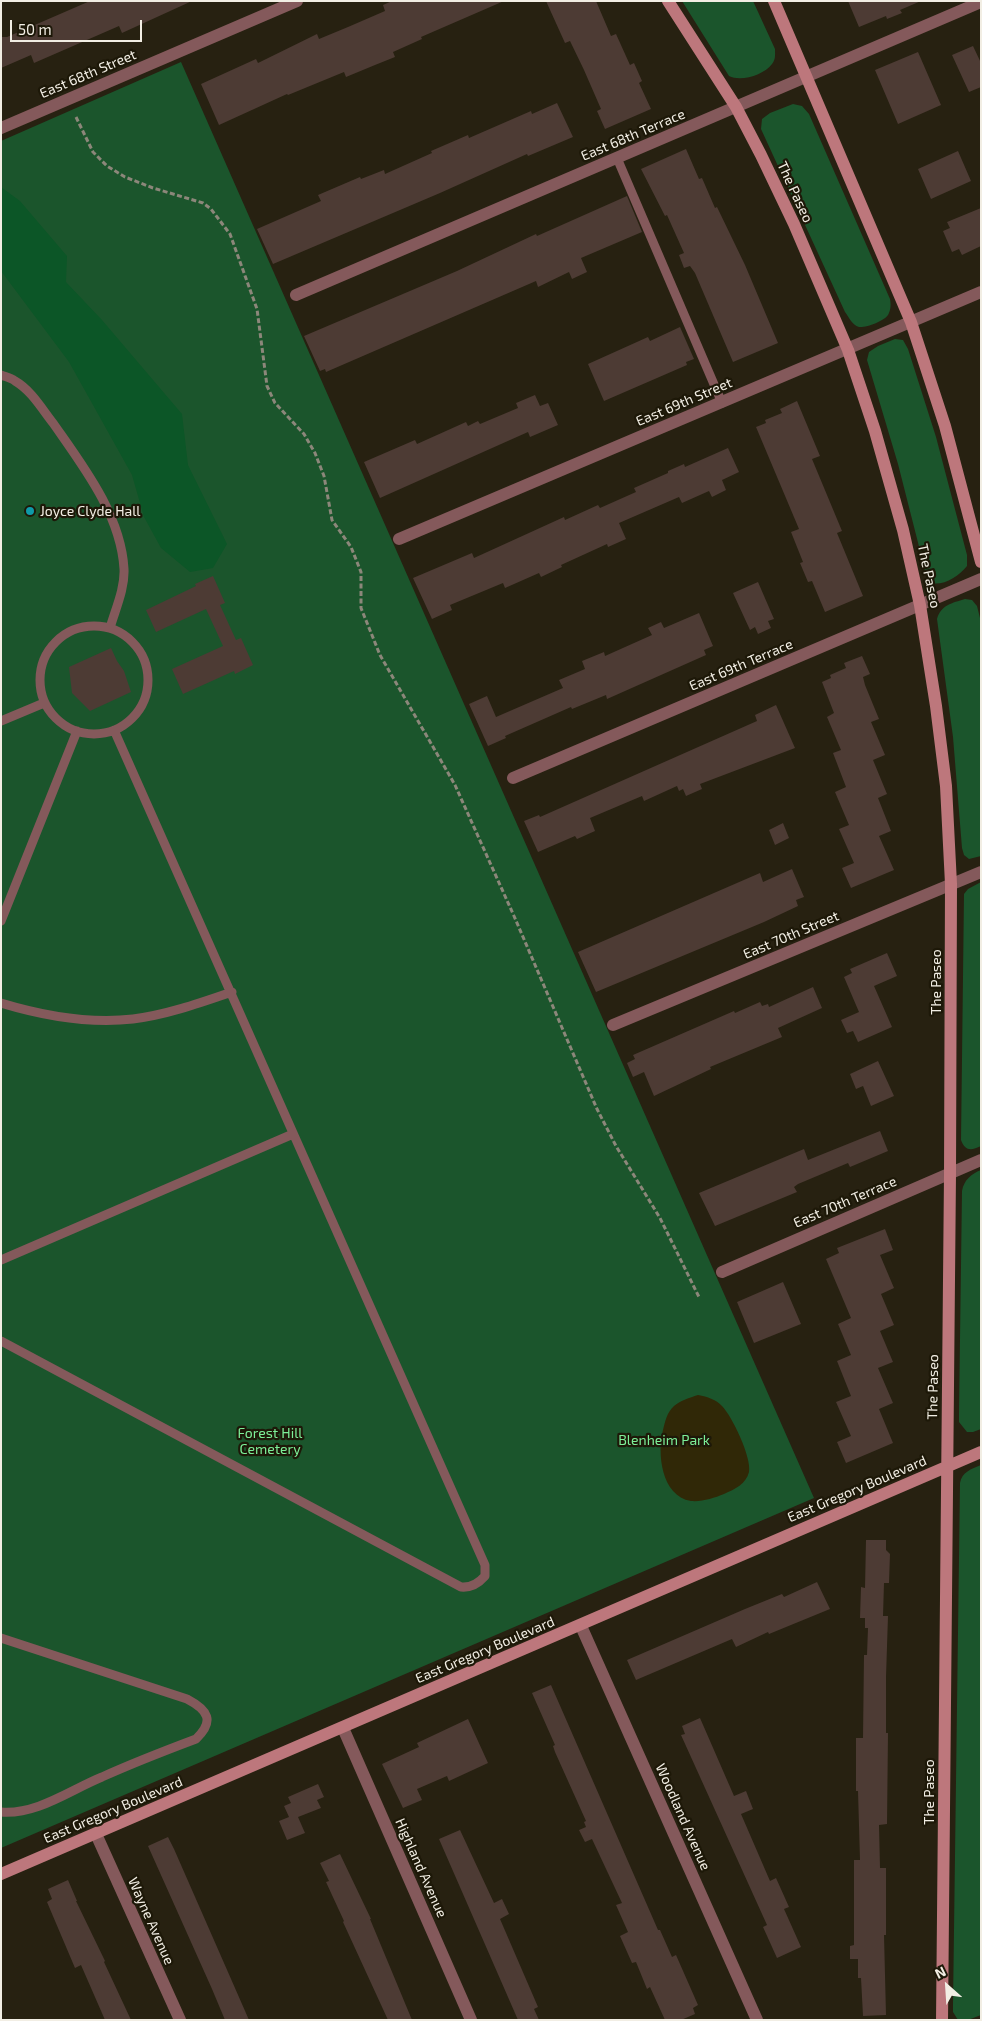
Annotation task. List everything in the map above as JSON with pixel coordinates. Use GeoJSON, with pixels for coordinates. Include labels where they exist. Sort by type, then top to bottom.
{"type":"FeatureCollection","features":[{"type":"Feature","properties":{"kind":"main road","name":"The Paseo"},"geometry":{"type":"LineString","coordinates":[[668,1],[736,107],[794,224],[848,350],[875,431],[901,521],[920,605],[936,706],[946,786],[951,884],[942,2020]]}},
{"type":"Feature","properties":{"kind":"main road"},"geometry":{"type":"LineString","coordinates":[[774,1],[911,322],[945,426],[981,562]]}},
{"type":"Feature","properties":{"kind":"main road","name":"East Gregory Boulevard"},"geometry":{"type":"LineString","coordinates":[[1,1874],[581,1626],[981,1452]]}},
{"type":"Feature","properties":{"kind":"street","name":"East 68th Street"},"geometry":{"type":"LineString","coordinates":[[1,128],[297,1]]}},
{"type":"Feature","properties":{"kind":"street","name":"East 68th Terrace"},"geometry":{"type":"LineString","coordinates":[[296,295],[981,2]]}},
{"type":"Feature","properties":{"kind":"street","name":"East 69th Street"},"geometry":{"type":"LineString","coordinates":[[399,539],[981,292]]}},
{"type":"Feature","properties":{"kind":"street","name":"East 69th Terrace"},"geometry":{"type":"LineString","coordinates":[[513,778],[981,579]]}},
{"type":"Feature","properties":{"kind":"street","name":"East 70th Street"},"geometry":{"type":"LineString","coordinates":[[613,1025],[981,872]]}},
{"type":"Feature","properties":{"kind":"street","name":"East 70th Terrace"},"geometry":{"type":"LineString","coordinates":[[722,1272],[981,1160]]}},
{"type":"Feature","properties":{"kind":"street","name":"Woodland Avenue"},"geometry":{"type":"LineString","coordinates":[[581,1626],[756,2020]]}},
{"type":"Feature","properties":{"kind":"street","name":"Highland Avenue"},"geometry":{"type":"LineString","coordinates":[[344,1728],[471,2020]]}},
{"type":"Feature","properties":{"kind":"street","name":"Wayne Avenue"},"geometry":{"type":"LineString","coordinates":[[96,1834],[180,2020]]}},
{"type":"Feature","properties":{"kind":"lane"},"geometry":{"type":"LineString","coordinates":[[616,158],[722,403]]}},
{"type":"Feature","properties":{"kind":"lane"},"geometry":{"type":"LineString","coordinates":[[1,375],[16,381],[36,399],[79,460],[98,491],[113,524],[121,551],[124,570],[121,590],[110,628]]}},
{"type":"Feature","properties":{"kind":"lane"},"geometry":{"type":"LineString","coordinates":[[92,626],[110,628],[132,641],[144,658],[148,687],[142,706],[129,721],[114,730],[87,734],[67,727],[53,716],[44,703],[39,683],[42,663],[52,644],[75,629],[92,626]]}},
{"type":"Feature","properties":{"kind":"lane"},"geometry":{"type":"LineString","coordinates":[[1,721],[44,703]]}},
{"type":"Feature","properties":{"kind":"lane"},"geometry":{"type":"LineString","coordinates":[[1,1341],[460,1587],[468,1588],[478,1583],[485,1576],[485,1565],[114,730]]}},
{"type":"Feature","properties":{"kind":"lane"},"geometry":{"type":"LineString","coordinates":[[1,921],[78,731]]}},
{"type":"Feature","properties":{"kind":"lane"},"geometry":{"type":"LineString","coordinates":[[1,1003],[38,1014],[86,1020],[134,1019],[188,1007],[232,992]]}},
{"type":"Feature","properties":{"kind":"lane"},"geometry":{"type":"LineString","coordinates":[[1,1260],[293,1134]]}},
{"type":"Feature","properties":{"kind":"lane"},"geometry":{"type":"LineString","coordinates":[[1,1638],[187,1699],[198,1705],[205,1713],[208,1721],[205,1730],[196,1739],[100,1777],[31,1809],[14,1813],[1,1812]]}},
{"type":"Feature","properties":{"kind":"path"},"geometry":{"type":"LineString","coordinates":[[76,117],[93,152],[107,166],[126,177],[153,188],[203,203],[211,209],[230,234],[257,309],[267,386],[275,403],[304,434],[315,453],[327,491],[332,520],[351,547],[361,572],[361,608],[380,655],[454,785],[514,916],[597,1109],[616,1146],[660,1218],[699,1296]]}},
{"type":"Feature","properties":{"kind":"green space"},"geometry":{"type":"Polygon","coordinates":[[[682,1],[753,1],[775,49],[775,58],[772,64],[764,71],[746,78],[729,76],[682,1]]]}},
{"type":"Feature","properties":{"kind":"green space","name":"Forest Hill Cemetery"},"geometry":{"type":"Polygon","coordinates":[[[181,62],[814,1498],[1,1848],[1,141],[181,62]]]}},
{"type":"Feature","properties":{"kind":"green space"},"geometry":{"type":"Polygon","coordinates":[[[793,104],[802,106],[809,114],[890,299],[888,315],[883,320],[870,325],[857,326],[845,312],[761,129],[762,119],[770,113],[793,104]]]}},
{"type":"Feature","properties":{"kind":"green space"},"geometry":{"type":"Polygon","coordinates":[[[1,187],[20,201],[67,256],[66,282],[102,320],[182,414],[188,465],[227,544],[213,568],[190,572],[161,548],[144,517],[132,475],[69,362],[1,271],[1,187]]]}},
{"type":"Feature","properties":{"kind":"green space"},"geometry":{"type":"Polygon","coordinates":[[[895,339],[903,340],[908,349],[936,437],[967,555],[967,566],[963,570],[950,580],[935,584],[930,583],[926,574],[898,464],[867,360],[869,352],[895,339]]]}},
{"type":"Feature","properties":{"kind":"green space"},"geometry":{"type":"Polygon","coordinates":[[[965,599],[972,600],[977,606],[981,622],[981,856],[969,859],[964,855],[962,848],[953,737],[937,619],[941,611],[951,603],[965,599]]]}},
{"type":"Feature","properties":{"kind":"green space"},"geometry":{"type":"Polygon","coordinates":[[[981,882],[981,1146],[969,1149],[964,1146],[961,1140],[964,894],[968,889],[981,882]]]}},
{"type":"Feature","properties":{"kind":"green space"},"geometry":{"type":"Polygon","coordinates":[[[981,1170],[981,1429],[967,1432],[959,1422],[962,1191],[964,1184],[969,1178],[981,1170]]]}},
{"type":"Feature","properties":{"kind":"green space"},"geometry":{"type":"Polygon","coordinates":[[[981,1465],[981,2015],[968,2020],[958,2020],[953,2012],[953,2004],[960,1483],[965,1474],[981,1465]]]}},
{"type":"Feature","properties":{"kind":"sand"},"geometry":{"type":"Polygon","coordinates":[[[698,1395],[714,1400],[726,1411],[736,1428],[744,1448],[749,1472],[743,1483],[732,1490],[708,1499],[691,1501],[673,1491],[667,1482],[661,1461],[661,1439],[668,1414],[672,1408],[682,1401],[698,1395]]]}},
{"type":"Feature","properties":{"kind":"building"},"geometry":{"type":"Polygon","coordinates":[[[90,1],[192,1],[122,33],[119,26],[34,63],[31,55],[1,68],[1,37],[7,37],[90,1]]]}},
{"type":"Feature","properties":{"kind":"building"},"geometry":{"type":"Polygon","coordinates":[[[392,1],[504,1],[421,37],[422,39],[393,52],[395,57],[346,77],[344,72],[287,94],[219,125],[201,84],[256,59],[258,63],[317,34],[319,39],[385,11],[383,5],[392,1]]]}},
{"type":"Feature","properties":{"kind":"building"},"geometry":{"type":"Polygon","coordinates":[[[546,1],[596,1],[611,36],[616,34],[630,65],[634,63],[642,81],[639,83],[651,109],[605,129],[597,111],[601,109],[584,70],[570,41],[565,43],[546,1]]]}},
{"type":"Feature","properties":{"kind":"building"},"geometry":{"type":"Polygon","coordinates":[[[848,1],[921,1],[900,10],[902,13],[887,19],[886,16],[859,27],[848,1]]]}},
{"type":"Feature","properties":{"kind":"building"},"geometry":{"type":"Polygon","coordinates":[[[973,46],[981,63],[981,87],[969,92],[952,55],[973,46]]]}},
{"type":"Feature","properties":{"kind":"building"},"geometry":{"type":"Polygon","coordinates":[[[918,52],[941,105],[898,124],[875,70],[918,52]]]}},
{"type":"Feature","properties":{"kind":"building"},"geometry":{"type":"Polygon","coordinates":[[[557,103],[573,137],[528,156],[527,154],[273,264],[257,229],[321,201],[318,195],[360,177],[361,179],[384,170],[385,174],[468,135],[469,138],[531,111],[532,114],[557,103]]]}},
{"type":"Feature","properties":{"kind":"building"},"geometry":{"type":"Polygon","coordinates":[[[686,149],[699,179],[702,178],[715,208],[717,207],[745,265],[778,343],[733,362],[695,273],[690,266],[684,268],[679,255],[684,253],[667,215],[665,216],[641,169],[686,149]]]}},
{"type":"Feature","properties":{"kind":"building"},"geometry":{"type":"Polygon","coordinates":[[[958,151],[971,181],[931,199],[918,169],[958,151]]]}},
{"type":"Feature","properties":{"kind":"building"},"geometry":{"type":"Polygon","coordinates":[[[627,196],[642,232],[581,258],[587,272],[572,279],[569,272],[538,287],[536,281],[326,372],[325,369],[320,371],[304,336],[627,196]]]}},
{"type":"Feature","properties":{"kind":"building"},"geometry":{"type":"Polygon","coordinates":[[[981,208],[981,246],[962,255],[959,249],[952,252],[943,231],[950,228],[947,222],[981,208]]]}},
{"type":"Feature","properties":{"kind":"building"},"geometry":{"type":"Polygon","coordinates":[[[680,327],[694,359],[686,362],[687,365],[604,401],[588,364],[648,337],[650,341],[680,327]]]}},
{"type":"Feature","properties":{"kind":"building"},"geometry":{"type":"Polygon","coordinates":[[[535,395],[540,406],[548,403],[558,425],[530,437],[528,432],[380,498],[364,462],[415,440],[417,444],[466,422],[468,426],[478,421],[480,424],[518,408],[516,403],[535,395]]]}},
{"type":"Feature","properties":{"kind":"building"},"geometry":{"type":"Polygon","coordinates":[[[797,401],[820,456],[812,459],[842,531],[837,533],[863,596],[825,612],[812,581],[808,582],[800,563],[803,562],[791,532],[799,529],[756,427],[766,423],[765,420],[782,413],[780,409],[797,401]]]}},
{"type":"Feature","properties":{"kind":"building"},"geometry":{"type":"Polygon","coordinates":[[[728,448],[739,472],[722,480],[726,490],[712,497],[709,491],[682,503],[679,497],[619,523],[626,539],[608,547],[607,544],[561,565],[562,567],[541,577],[539,573],[505,588],[503,583],[450,605],[452,610],[432,619],[413,578],[472,553],[474,558],[564,517],[565,520],[598,505],[600,508],[636,492],[634,488],[668,473],[668,471],[684,464],[685,467],[728,448]]]}},
{"type":"Feature","properties":{"kind":"building"},"geometry":{"type":"Polygon","coordinates":[[[213,576],[225,603],[220,605],[236,640],[241,638],[253,665],[235,674],[234,671],[183,694],[172,669],[223,646],[206,609],[156,632],[146,610],[213,576]]]}},
{"type":"Feature","properties":{"kind":"building"},"geometry":{"type":"Polygon","coordinates":[[[758,582],[774,619],[768,621],[771,628],[758,634],[755,627],[750,630],[733,593],[758,582]]]}},
{"type":"Feature","properties":{"kind":"building"},"geometry":{"type":"Polygon","coordinates":[[[699,613],[713,646],[704,650],[706,655],[607,699],[606,695],[572,709],[571,707],[505,736],[506,738],[488,746],[469,704],[487,696],[496,717],[563,688],[559,680],[585,669],[582,661],[604,652],[605,656],[652,635],[648,628],[661,622],[664,628],[699,613]]]}},
{"type":"Feature","properties":{"kind":"building"},"geometry":{"type":"Polygon","coordinates":[[[111,648],[124,671],[131,692],[90,711],[72,693],[69,667],[111,648]]]}},
{"type":"Feature","properties":{"kind":"building"},"geometry":{"type":"Polygon","coordinates":[[[862,656],[870,674],[863,677],[865,685],[879,719],[871,722],[885,755],[873,760],[887,794],[878,798],[891,831],[879,836],[894,870],[851,888],[842,868],[854,863],[839,829],[849,825],[835,792],[846,787],[833,753],[841,750],[827,717],[834,713],[822,682],[831,678],[830,675],[846,668],[844,663],[862,656]]]}},
{"type":"Feature","properties":{"kind":"building"},"geometry":{"type":"Polygon","coordinates":[[[776,705],[795,748],[700,784],[702,789],[686,796],[683,789],[679,791],[677,786],[644,801],[642,796],[590,818],[595,831],[577,839],[575,836],[538,852],[524,821],[539,815],[540,817],[757,721],[755,715],[776,705]]]}},
{"type":"Feature","properties":{"kind":"building"},"geometry":{"type":"Polygon","coordinates":[[[783,823],[789,838],[775,845],[769,830],[783,823]]]}},
{"type":"Feature","properties":{"kind":"building"},"geometry":{"type":"Polygon","coordinates":[[[792,869],[804,897],[796,900],[798,906],[596,992],[578,952],[760,873],[763,882],[792,869]]]}},
{"type":"Feature","properties":{"kind":"building"},"geometry":{"type":"Polygon","coordinates":[[[887,953],[897,976],[874,986],[892,1027],[858,1042],[853,1031],[847,1033],[841,1020],[859,1012],[844,977],[852,973],[850,969],[887,953]]]}},
{"type":"Feature","properties":{"kind":"building"},"geometry":{"type":"Polygon","coordinates":[[[813,987],[822,1008],[778,1028],[782,1037],[710,1067],[711,1069],[654,1096],[644,1072],[633,1077],[627,1063],[635,1059],[633,1055],[734,1011],[735,1013],[760,1002],[762,1006],[768,1004],[769,1007],[813,987]]]}},
{"type":"Feature","properties":{"kind":"building"},"geometry":{"type":"Polygon","coordinates":[[[878,1061],[894,1096],[871,1106],[863,1086],[856,1089],[850,1074],[878,1061]]]}},
{"type":"Feature","properties":{"kind":"building"},"geometry":{"type":"Polygon","coordinates":[[[880,1131],[888,1151],[850,1167],[848,1163],[798,1184],[794,1187],[797,1192],[715,1226],[699,1193],[804,1149],[808,1160],[880,1131]]]}},
{"type":"Feature","properties":{"kind":"building"},"geometry":{"type":"Polygon","coordinates":[[[885,1229],[893,1250],[880,1255],[894,1288],[881,1294],[894,1325],[880,1331],[893,1362],[878,1368],[893,1403],[879,1409],[893,1443],[846,1463],[837,1442],[851,1436],[836,1402],[851,1396],[837,1361],[851,1355],[838,1324],[851,1318],[826,1259],[839,1253],[837,1248],[885,1229]]]}},
{"type":"Feature","properties":{"kind":"building"},"geometry":{"type":"Polygon","coordinates":[[[783,1282],[801,1324],[754,1343],[737,1302],[783,1282]]]}},
{"type":"Feature","properties":{"kind":"building"},"geometry":{"type":"Polygon","coordinates":[[[866,1540],[886,1540],[886,1550],[890,1554],[889,1583],[884,1583],[883,1616],[888,1616],[886,1677],[886,1733],[888,1733],[887,1824],[879,1825],[880,1868],[886,1868],[886,1935],[884,1935],[886,2015],[863,2016],[861,1978],[858,1978],[858,1959],[850,1959],[850,1946],[854,1945],[854,1860],[860,1860],[858,1791],[856,1791],[856,1738],[863,1738],[864,1655],[867,1655],[868,1628],[865,1628],[865,1618],[860,1618],[861,1587],[865,1588],[866,1540]]]}},
{"type":"Feature","properties":{"kind":"building"},"geometry":{"type":"Polygon","coordinates":[[[817,1582],[830,1609],[769,1634],[768,1632],[736,1647],[732,1639],[636,1680],[627,1660],[745,1609],[782,1594],[784,1597],[817,1582]]]}},
{"type":"Feature","properties":{"kind":"building"},"geometry":{"type":"Polygon","coordinates":[[[551,1685],[658,1930],[660,1930],[672,1957],[676,1955],[698,2005],[693,2008],[695,2014],[681,2020],[665,2020],[650,1987],[647,1989],[636,1962],[632,1963],[620,1936],[628,1932],[616,1905],[622,1903],[592,1839],[585,1842],[579,1830],[586,1827],[584,1822],[586,1821],[555,1752],[553,1746],[555,1745],[532,1693],[551,1685]]]}},
{"type":"Feature","properties":{"kind":"building"},"geometry":{"type":"Polygon","coordinates":[[[700,1718],[734,1796],[746,1791],[753,1809],[741,1814],[770,1881],[776,1878],[789,1907],[784,1909],[801,1947],[777,1958],[763,1927],[767,1925],[681,1735],[685,1734],[682,1726],[700,1718]]]}},
{"type":"Feature","properties":{"kind":"building"},"geometry":{"type":"Polygon","coordinates":[[[468,1719],[488,1763],[449,1781],[447,1776],[417,1789],[422,1800],[403,1808],[382,1764],[419,1747],[417,1743],[468,1719]]]}},
{"type":"Feature","properties":{"kind":"building"},"geometry":{"type":"Polygon","coordinates":[[[318,1784],[324,1797],[317,1800],[321,1808],[298,1817],[305,1833],[287,1840],[279,1821],[289,1817],[284,1806],[291,1803],[288,1797],[318,1784]]]}},
{"type":"Feature","properties":{"kind":"building"},"geometry":{"type":"Polygon","coordinates":[[[460,1830],[494,1903],[502,1899],[509,1914],[500,1919],[538,2007],[534,2009],[539,2020],[518,2020],[439,1839],[460,1830]]]}},
{"type":"Feature","properties":{"kind":"building"},"geometry":{"type":"Polygon","coordinates":[[[168,1837],[249,2020],[225,2020],[148,1846],[168,1837]]]}},
{"type":"Feature","properties":{"kind":"building"},"geometry":{"type":"Polygon","coordinates":[[[340,1854],[371,1919],[412,2020],[388,2020],[343,1922],[326,1882],[329,1881],[320,1863],[340,1854]]]}},
{"type":"Feature","properties":{"kind":"building"},"geometry":{"type":"Polygon","coordinates":[[[68,1880],[131,2020],[105,2020],[81,1965],[75,1968],[47,1902],[52,1899],[48,1889],[68,1880]]]}},
{"type":"Feature","properties":{"kind":"place","name":"Joyce Clyde Hall"},"geometry":{"type":"Point","coordinates":[30,511]}},
{"type":"Feature","properties":{"kind":"park label","name":"Blenheim Park"},"geometry":{"type":"Point","coordinates":[664,1440]}}]}
